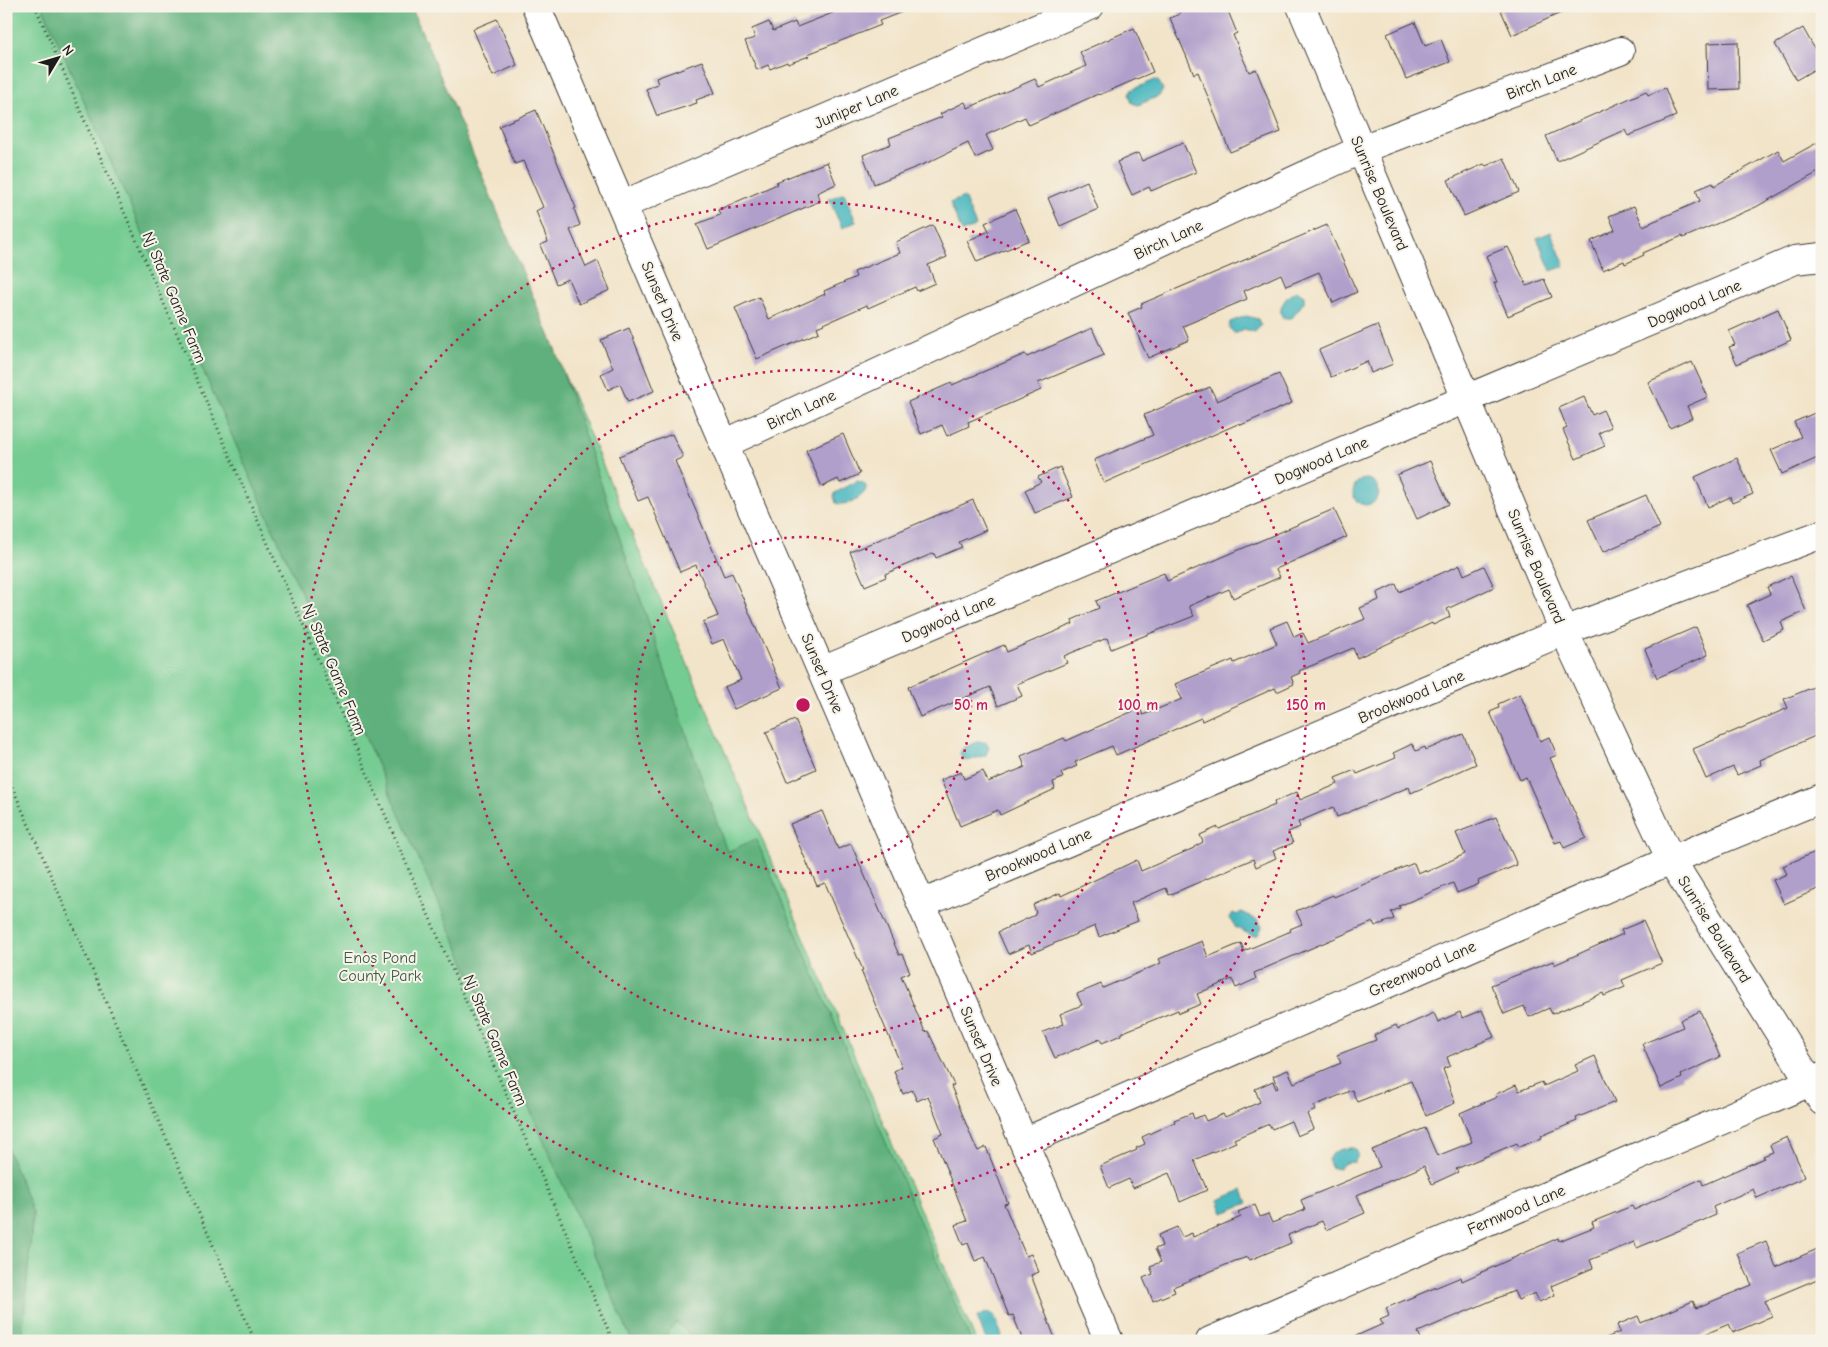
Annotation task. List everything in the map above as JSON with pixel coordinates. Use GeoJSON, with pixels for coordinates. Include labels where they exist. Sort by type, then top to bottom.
{"type":"FeatureCollection","features":[{"type":"Feature","properties":{"kind":"street","name":"Sunset Drive"},"geometry":{"type":"LineString","coordinates":[[536,6],[1109,1341]]}},
{"type":"Feature","properties":{"kind":"street","name":"Juniper Lane"},"geometry":{"type":"LineString","coordinates":[[622,205],[1090,6]]}},
{"type":"Feature","properties":{"kind":"street","name":"Sunrise Boulevard"},"geometry":{"type":"LineString","coordinates":[[1302,6],[1564,631],[1671,860],[1818,1087]]}},
{"type":"Feature","properties":{"kind":"street","name":"Birch Lane"},"geometry":{"type":"LineString","coordinates":[[724,444],[1362,149],[1620,51]]}},
{"type":"Feature","properties":{"kind":"street","name":"Dogwood Lane"},"geometry":{"type":"LineString","coordinates":[[822,671],[1795,260],[1822,257]]}},
{"type":"Feature","properties":{"kind":"street","name":"Brookwood Lane"},"geometry":{"type":"LineString","coordinates":[[922,904],[1564,631],[1822,534]]}},
{"type":"Feature","properties":{"kind":"street","name":"Greenwood Lane"},"geometry":{"type":"LineString","coordinates":[[1024,1142],[1671,860],[1822,798]]}},
{"type":"Feature","properties":{"kind":"street","name":"Fernwood Lane"},"geometry":{"type":"LineString","coordinates":[[1210,1341],[1818,1087]]}},
{"type":"Feature","properties":{"kind":"path","name":"Nj State Game Farm"},"geometry":{"type":"LineString","coordinates":[[35,6],[613,1341]]}},
{"type":"Feature","properties":{"kind":"path"},"geometry":{"type":"LineString","coordinates":[[6,773],[254,1341]]}},
{"type":"Feature","properties":{"kind":"green space","name":"Enos Pond County Park"},"geometry":{"type":"Polygon","coordinates":[[[6,6],[407,6],[976,1341],[6,1341],[6,6]]]}},
{"type":"Feature","properties":{"kind":"green space"},"geometry":{"type":"Polygon","coordinates":[[[42,6],[411,6],[555,349],[727,852],[756,839],[971,1341],[698,1341],[676,1322],[662,1341],[632,1341],[42,6]]]}},
{"type":"Feature","properties":{"kind":"green space"},"geometry":{"type":"Polygon","coordinates":[[[6,1145],[33,1213],[22,1341],[6,1341],[6,1145]]]}},
{"type":"Feature","properties":{"kind":"water"},"geometry":{"type":"Polygon","coordinates":[[[1155,80],[1159,82],[1163,90],[1159,96],[1138,105],[1132,103],[1129,95],[1131,90],[1155,80]]]}},
{"type":"Feature","properties":{"kind":"water"},"geometry":{"type":"Polygon","coordinates":[[[844,193],[856,222],[842,228],[829,199],[844,193]]]}},
{"type":"Feature","properties":{"kind":"water"},"geometry":{"type":"Polygon","coordinates":[[[964,197],[976,226],[962,232],[950,203],[964,197]]]}},
{"type":"Feature","properties":{"kind":"water"},"geometry":{"type":"Polygon","coordinates":[[[1551,232],[1565,266],[1551,271],[1537,238],[1551,232]]]}},
{"type":"Feature","properties":{"kind":"water"},"geometry":{"type":"Polygon","coordinates":[[[1297,291],[1304,296],[1304,302],[1292,318],[1283,318],[1281,310],[1286,298],[1297,291]]]}},
{"type":"Feature","properties":{"kind":"water"},"geometry":{"type":"Polygon","coordinates":[[[1246,316],[1258,319],[1261,326],[1255,332],[1244,329],[1234,333],[1229,328],[1230,322],[1246,316]]]}},
{"type":"Feature","properties":{"kind":"water"},"geometry":{"type":"Polygon","coordinates":[[[1366,479],[1375,483],[1379,492],[1375,501],[1366,505],[1357,501],[1353,492],[1357,483],[1366,479]]]}},
{"type":"Feature","properties":{"kind":"water"},"geometry":{"type":"Polygon","coordinates":[[[857,481],[864,484],[866,487],[865,492],[848,503],[836,503],[835,493],[857,481]]]}},
{"type":"Feature","properties":{"kind":"water"},"geometry":{"type":"Polygon","coordinates":[[[980,741],[987,743],[989,747],[986,755],[968,761],[962,759],[960,753],[963,748],[980,741]]]}},
{"type":"Feature","properties":{"kind":"water"},"geometry":{"type":"Polygon","coordinates":[[[1241,912],[1259,921],[1262,927],[1258,935],[1253,936],[1235,927],[1233,921],[1229,919],[1233,913],[1237,915],[1241,912]]]}},
{"type":"Feature","properties":{"kind":"water"},"geometry":{"type":"Polygon","coordinates":[[[1353,1148],[1357,1150],[1358,1154],[1355,1162],[1345,1163],[1337,1169],[1331,1167],[1328,1160],[1335,1152],[1353,1148]]]}},
{"type":"Feature","properties":{"kind":"water"},"geometry":{"type":"Polygon","coordinates":[[[1243,1190],[1248,1203],[1223,1213],[1218,1200],[1243,1190]]]}},
{"type":"Feature","properties":{"kind":"water"},"geometry":{"type":"Polygon","coordinates":[[[988,1312],[994,1315],[1002,1336],[999,1341],[986,1340],[977,1317],[988,1312]]]}},
{"type":"Feature","properties":{"kind":"building"},"geometry":{"type":"Polygon","coordinates":[[[832,6],[915,7],[879,21],[881,25],[808,54],[809,56],[770,69],[768,65],[757,70],[745,41],[755,38],[752,29],[769,22],[773,31],[795,22],[797,27],[835,12],[832,6]]]}},
{"type":"Feature","properties":{"kind":"building"},"geometry":{"type":"Polygon","coordinates":[[[1191,6],[1226,6],[1237,33],[1233,35],[1249,72],[1256,69],[1281,132],[1230,152],[1198,72],[1194,74],[1170,18],[1180,14],[1179,11],[1191,6]]]}},
{"type":"Feature","properties":{"kind":"building"},"geometry":{"type":"Polygon","coordinates":[[[1499,6],[1576,6],[1512,35],[1499,6]]]}},
{"type":"Feature","properties":{"kind":"building"},"geometry":{"type":"Polygon","coordinates":[[[497,19],[517,65],[493,76],[473,29],[497,19]]]}},
{"type":"Feature","properties":{"kind":"building"},"geometry":{"type":"Polygon","coordinates":[[[1415,22],[1425,46],[1441,39],[1450,62],[1406,79],[1387,34],[1415,22]]]}},
{"type":"Feature","properties":{"kind":"building"},"geometry":{"type":"Polygon","coordinates":[[[1134,28],[1153,72],[1029,125],[1025,117],[986,135],[993,150],[975,158],[968,143],[929,162],[874,184],[863,155],[891,144],[889,138],[942,117],[940,114],[965,102],[968,108],[1035,79],[1039,87],[1086,66],[1080,52],[1134,28]]]}},
{"type":"Feature","properties":{"kind":"building"},"geometry":{"type":"Polygon","coordinates":[[[1803,28],[1822,65],[1796,80],[1775,44],[1803,28]]]}},
{"type":"Feature","properties":{"kind":"building"},"geometry":{"type":"Polygon","coordinates":[[[1738,42],[1739,89],[1708,90],[1707,43],[1738,42]]]}},
{"type":"Feature","properties":{"kind":"building"},"geometry":{"type":"Polygon","coordinates":[[[702,61],[715,93],[696,100],[697,103],[657,116],[646,89],[658,84],[656,78],[702,61]]]}},
{"type":"Feature","properties":{"kind":"building"},"geometry":{"type":"Polygon","coordinates":[[[1665,88],[1676,116],[1628,136],[1625,130],[1557,161],[1546,136],[1646,91],[1648,95],[1665,88]]]}},
{"type":"Feature","properties":{"kind":"building"},"geometry":{"type":"Polygon","coordinates":[[[536,110],[576,208],[574,209],[580,225],[570,230],[586,267],[598,261],[610,290],[579,304],[568,279],[556,284],[540,245],[548,242],[536,211],[543,207],[523,161],[515,164],[499,126],[536,110]]]}},
{"type":"Feature","properties":{"kind":"building"},"geometry":{"type":"Polygon","coordinates":[[[1822,140],[1822,170],[1756,207],[1683,238],[1682,236],[1643,253],[1644,255],[1625,264],[1624,261],[1603,270],[1591,241],[1615,230],[1609,216],[1634,206],[1643,226],[1700,201],[1696,190],[1713,183],[1714,186],[1778,150],[1784,161],[1822,140]]]}},
{"type":"Feature","properties":{"kind":"building"},"geometry":{"type":"Polygon","coordinates":[[[1183,143],[1196,172],[1151,191],[1149,187],[1132,195],[1117,162],[1138,153],[1142,161],[1183,143]]]}},
{"type":"Feature","properties":{"kind":"building"},"geometry":{"type":"Polygon","coordinates":[[[1504,158],[1519,192],[1464,216],[1448,180],[1484,164],[1486,166],[1504,158]]]}},
{"type":"Feature","properties":{"kind":"building"},"geometry":{"type":"Polygon","coordinates":[[[827,162],[836,184],[817,193],[820,201],[708,249],[697,224],[720,215],[718,210],[777,184],[776,182],[827,162]]]}},
{"type":"Feature","properties":{"kind":"building"},"geometry":{"type":"Polygon","coordinates":[[[1087,181],[1098,209],[1060,226],[1048,198],[1087,181]]]}},
{"type":"Feature","properties":{"kind":"building"},"geometry":{"type":"Polygon","coordinates":[[[1015,209],[1029,240],[977,262],[967,241],[989,231],[985,223],[1015,209]]]}},
{"type":"Feature","properties":{"kind":"building"},"geometry":{"type":"Polygon","coordinates":[[[933,225],[947,257],[928,265],[935,283],[917,291],[915,287],[868,308],[867,305],[817,327],[819,332],[757,359],[735,308],[759,297],[769,319],[825,294],[824,291],[856,277],[854,272],[900,253],[896,242],[933,225]]]}},
{"type":"Feature","properties":{"kind":"building"},"geometry":{"type":"Polygon","coordinates":[[[1327,225],[1357,292],[1333,303],[1319,272],[1286,286],[1281,274],[1244,291],[1247,299],[1183,326],[1189,340],[1148,358],[1128,313],[1142,307],[1141,304],[1327,225]]]}},
{"type":"Feature","properties":{"kind":"building"},"geometry":{"type":"Polygon","coordinates":[[[1508,247],[1527,286],[1544,279],[1552,297],[1508,316],[1494,283],[1497,282],[1486,256],[1508,247]]]}},
{"type":"Feature","properties":{"kind":"building"},"geometry":{"type":"Polygon","coordinates":[[[1778,309],[1791,340],[1737,364],[1729,347],[1735,345],[1729,331],[1778,309]]]}},
{"type":"Feature","properties":{"kind":"building"},"geometry":{"type":"Polygon","coordinates":[[[1377,325],[1393,364],[1371,373],[1367,361],[1331,377],[1319,350],[1377,325]]]}},
{"type":"Feature","properties":{"kind":"building"},"geometry":{"type":"Polygon","coordinates":[[[629,328],[654,391],[628,402],[620,384],[608,390],[601,374],[613,368],[601,340],[629,328]]]}},
{"type":"Feature","properties":{"kind":"building"},"geometry":{"type":"Polygon","coordinates":[[[1092,328],[1104,355],[1038,383],[1041,390],[968,422],[969,426],[947,436],[942,425],[921,434],[908,402],[1025,354],[1027,357],[1092,328]]]}},
{"type":"Feature","properties":{"kind":"building"},"geometry":{"type":"Polygon","coordinates":[[[1692,362],[1708,397],[1687,406],[1692,418],[1670,428],[1648,382],[1692,362]]]}},
{"type":"Feature","properties":{"kind":"building"},"geometry":{"type":"Polygon","coordinates":[[[1279,374],[1292,403],[1241,425],[1240,423],[1104,483],[1094,460],[1153,435],[1144,415],[1210,387],[1217,401],[1279,374]]]}},
{"type":"Feature","properties":{"kind":"building"},"geometry":{"type":"Polygon","coordinates":[[[1584,397],[1592,415],[1603,410],[1611,427],[1599,433],[1605,446],[1576,459],[1563,430],[1567,428],[1559,408],[1584,397]]]}},
{"type":"Feature","properties":{"kind":"building"},"geometry":{"type":"Polygon","coordinates":[[[1817,412],[1822,424],[1822,456],[1782,474],[1771,450],[1801,437],[1794,422],[1817,412]]]}},
{"type":"Feature","properties":{"kind":"building"},"geometry":{"type":"Polygon","coordinates":[[[672,434],[683,457],[675,461],[724,576],[732,573],[782,688],[734,709],[724,687],[741,680],[724,639],[712,644],[703,622],[718,616],[696,565],[680,572],[648,497],[638,501],[619,456],[672,434]]]}},
{"type":"Feature","properties":{"kind":"building"},"geometry":{"type":"Polygon","coordinates":[[[843,434],[860,474],[840,483],[838,479],[822,487],[806,450],[843,434]]]}},
{"type":"Feature","properties":{"kind":"building"},"geometry":{"type":"Polygon","coordinates":[[[1737,458],[1753,494],[1732,503],[1730,497],[1708,507],[1695,477],[1737,458]]]}},
{"type":"Feature","properties":{"kind":"building"},"geometry":{"type":"Polygon","coordinates":[[[1430,461],[1449,504],[1417,519],[1397,475],[1430,461]]]}},
{"type":"Feature","properties":{"kind":"building"},"geometry":{"type":"Polygon","coordinates":[[[1060,467],[1073,497],[1035,513],[1025,490],[1041,482],[1038,477],[1060,467]]]}},
{"type":"Feature","properties":{"kind":"building"},"geometry":{"type":"Polygon","coordinates":[[[1646,495],[1660,527],[1603,552],[1588,520],[1646,495]]]}},
{"type":"Feature","properties":{"kind":"building"},"geometry":{"type":"Polygon","coordinates":[[[973,500],[986,530],[959,542],[962,547],[936,558],[934,553],[885,574],[886,577],[865,586],[850,552],[973,500]]]}},
{"type":"Feature","properties":{"kind":"building"},"geometry":{"type":"Polygon","coordinates":[[[1334,509],[1347,537],[1276,569],[1280,577],[1233,598],[1229,589],[1189,606],[1194,616],[1111,649],[1107,638],[1064,656],[1067,663],[1017,684],[1022,696],[998,706],[990,687],[920,717],[908,687],[1004,645],[1007,652],[1073,624],[1072,620],[1099,608],[1096,601],[1164,573],[1167,581],[1334,509]]]}},
{"type":"Feature","properties":{"kind":"building"},"geometry":{"type":"Polygon","coordinates":[[[1460,565],[1464,575],[1484,566],[1494,587],[1447,609],[1450,617],[1433,625],[1432,623],[1357,658],[1353,648],[1299,671],[1300,673],[1291,677],[1294,684],[1277,692],[1275,688],[1202,721],[1201,718],[1116,755],[1112,746],[1075,762],[1077,766],[1061,773],[1063,778],[1053,782],[1055,789],[1000,815],[998,810],[960,826],[941,780],[961,772],[964,779],[983,771],[988,782],[1025,767],[1021,756],[1064,738],[1066,741],[1140,708],[1143,715],[1182,699],[1175,684],[1233,660],[1234,663],[1277,644],[1270,628],[1287,621],[1294,637],[1303,633],[1308,643],[1365,619],[1360,608],[1379,600],[1377,593],[1396,584],[1399,592],[1460,565]]]}},
{"type":"Feature","properties":{"kind":"building"},"geometry":{"type":"Polygon","coordinates":[[[1791,576],[1806,611],[1781,622],[1784,630],[1763,640],[1747,605],[1770,594],[1767,587],[1791,576]]]}},
{"type":"Feature","properties":{"kind":"building"},"geometry":{"type":"Polygon","coordinates":[[[1696,627],[1708,655],[1657,678],[1645,649],[1696,627]]]}},
{"type":"Feature","properties":{"kind":"building"},"geometry":{"type":"Polygon","coordinates":[[[1816,686],[1816,688],[1822,686],[1822,733],[1760,760],[1761,765],[1737,775],[1733,767],[1706,779],[1693,749],[1788,708],[1784,699],[1816,686]]]}},
{"type":"Feature","properties":{"kind":"building"},"geometry":{"type":"Polygon","coordinates":[[[1520,694],[1540,741],[1549,737],[1557,755],[1550,758],[1586,838],[1564,848],[1561,841],[1555,843],[1526,777],[1520,780],[1490,712],[1499,708],[1498,704],[1520,694]]]}},
{"type":"Feature","properties":{"kind":"building"},"geometry":{"type":"Polygon","coordinates":[[[795,720],[816,769],[787,782],[766,732],[795,720]]]}},
{"type":"Feature","properties":{"kind":"building"},"geometry":{"type":"Polygon","coordinates":[[[1463,734],[1476,764],[1411,793],[1409,787],[1337,817],[1333,807],[1298,822],[1300,827],[1288,832],[1293,843],[1273,851],[1276,858],[1256,867],[1253,859],[1169,895],[1166,888],[1131,903],[1138,921],[1099,937],[1095,926],[1032,953],[1029,945],[1008,954],[998,932],[1035,915],[1033,905],[1060,893],[1061,896],[1137,860],[1141,871],[1194,848],[1203,842],[1200,835],[1275,805],[1274,802],[1297,792],[1300,800],[1338,784],[1335,778],[1355,770],[1357,774],[1396,758],[1393,753],[1412,744],[1416,751],[1425,747],[1426,750],[1463,734]]]}},
{"type":"Feature","properties":{"kind":"building"},"geometry":{"type":"Polygon","coordinates":[[[822,811],[838,849],[851,844],[899,955],[902,954],[910,972],[901,976],[925,1032],[928,1031],[954,1085],[951,1086],[973,1141],[978,1151],[986,1147],[1008,1203],[1004,1204],[1026,1256],[1031,1254],[1039,1272],[1031,1275],[1056,1341],[1023,1341],[1013,1315],[1009,1316],[985,1257],[975,1261],[968,1243],[963,1245],[955,1225],[967,1221],[934,1138],[943,1134],[928,1096],[917,1101],[912,1090],[903,1094],[894,1071],[902,1067],[861,971],[863,970],[825,883],[817,886],[790,824],[822,811]]]}},
{"type":"Feature","properties":{"kind":"building"},"geometry":{"type":"Polygon","coordinates":[[[1496,817],[1517,865],[1478,881],[1479,884],[1457,893],[1453,883],[1399,906],[1400,908],[1391,912],[1394,919],[1375,926],[1373,922],[1254,973],[1256,979],[1236,988],[1232,979],[1197,994],[1201,1004],[1179,1013],[1178,1010],[1121,1033],[1121,1035],[1102,1043],[1100,1039],[1055,1058],[1043,1032],[1064,1024],[1060,1014],[1082,1005],[1077,994],[1101,984],[1103,988],[1161,963],[1159,959],[1202,941],[1208,957],[1241,943],[1244,951],[1291,931],[1290,929],[1302,924],[1296,911],[1414,863],[1418,873],[1425,870],[1426,872],[1465,854],[1456,833],[1496,817]]]}},
{"type":"Feature","properties":{"kind":"building"},"geometry":{"type":"Polygon","coordinates":[[[1822,849],[1822,887],[1784,904],[1773,880],[1787,874],[1783,866],[1822,849]]]}},
{"type":"Feature","properties":{"kind":"building"},"geometry":{"type":"Polygon","coordinates":[[[1643,921],[1662,963],[1622,980],[1625,987],[1604,996],[1603,993],[1552,1014],[1549,1008],[1529,1017],[1524,1006],[1504,1014],[1491,985],[1553,961],[1554,965],[1623,934],[1621,930],[1643,921]]]}},
{"type":"Feature","properties":{"kind":"building"},"geometry":{"type":"Polygon","coordinates":[[[1482,1010],[1494,1037],[1447,1057],[1450,1066],[1443,1069],[1455,1103],[1426,1116],[1411,1081],[1357,1102],[1352,1090],[1314,1106],[1316,1110],[1307,1114],[1313,1129],[1297,1136],[1291,1121],[1272,1129],[1269,1124],[1234,1139],[1236,1142],[1194,1160],[1207,1190],[1180,1202],[1169,1173],[1133,1188],[1129,1179],[1109,1188],[1100,1166],[1137,1150],[1136,1148],[1145,1144],[1142,1137],[1175,1122],[1174,1120],[1192,1113],[1194,1119],[1203,1115],[1206,1121],[1223,1114],[1225,1117],[1260,1102],[1255,1089],[1273,1081],[1276,1089],[1278,1088],[1273,1076],[1288,1070],[1294,1083],[1341,1063],[1337,1055],[1376,1040],[1374,1035],[1396,1025],[1398,1029],[1434,1013],[1438,1022],[1460,1012],[1462,1018],[1482,1010]]]}},
{"type":"Feature","properties":{"kind":"building"},"geometry":{"type":"Polygon","coordinates":[[[1700,1011],[1720,1057],[1681,1075],[1682,1078],[1661,1088],[1642,1044],[1683,1027],[1680,1020],[1700,1011]]]}},
{"type":"Feature","properties":{"kind":"building"},"geometry":{"type":"Polygon","coordinates":[[[1595,1056],[1615,1102],[1576,1118],[1577,1121],[1541,1136],[1542,1138],[1519,1147],[1517,1143],[1456,1169],[1458,1172],[1432,1184],[1424,1166],[1357,1195],[1365,1213],[1326,1230],[1322,1221],[1288,1235],[1291,1243],[1250,1260],[1248,1257],[1235,1261],[1173,1287],[1175,1292],[1153,1301],[1143,1278],[1153,1274],[1150,1266],[1161,1262],[1155,1249],[1162,1246],[1158,1235],[1177,1227],[1182,1237],[1192,1233],[1193,1237],[1241,1217],[1238,1212],[1255,1205],[1260,1217],[1268,1214],[1272,1223],[1305,1210],[1301,1200],[1380,1167],[1372,1150],[1425,1128],[1437,1156],[1472,1142],[1460,1113],[1497,1097],[1496,1094],[1516,1085],[1519,1091],[1542,1082],[1544,1086],[1578,1071],[1575,1065],[1595,1056]]]}},
{"type":"Feature","properties":{"kind":"building"},"geometry":{"type":"Polygon","coordinates":[[[1787,1137],[1805,1177],[1757,1198],[1753,1189],[1713,1207],[1716,1215],[1637,1248],[1634,1242],[1590,1260],[1593,1268],[1551,1286],[1555,1295],[1539,1302],[1535,1293],[1518,1300],[1514,1291],[1418,1332],[1422,1341],[1345,1341],[1383,1324],[1380,1320],[1389,1316],[1386,1308],[1461,1277],[1462,1281],[1558,1238],[1559,1241],[1594,1227],[1592,1222],[1632,1206],[1634,1210],[1701,1179],[1703,1185],[1764,1158],[1763,1156],[1773,1152],[1770,1145],[1787,1137]]]}},
{"type":"Feature","properties":{"kind":"building"},"geometry":{"type":"Polygon","coordinates":[[[1766,1241],[1776,1267],[1822,1247],[1822,1277],[1765,1301],[1772,1316],[1733,1333],[1729,1324],[1689,1341],[1599,1341],[1620,1332],[1617,1325],[1638,1316],[1641,1323],[1693,1301],[1696,1308],[1752,1285],[1737,1253],[1766,1241]]]}}]}
